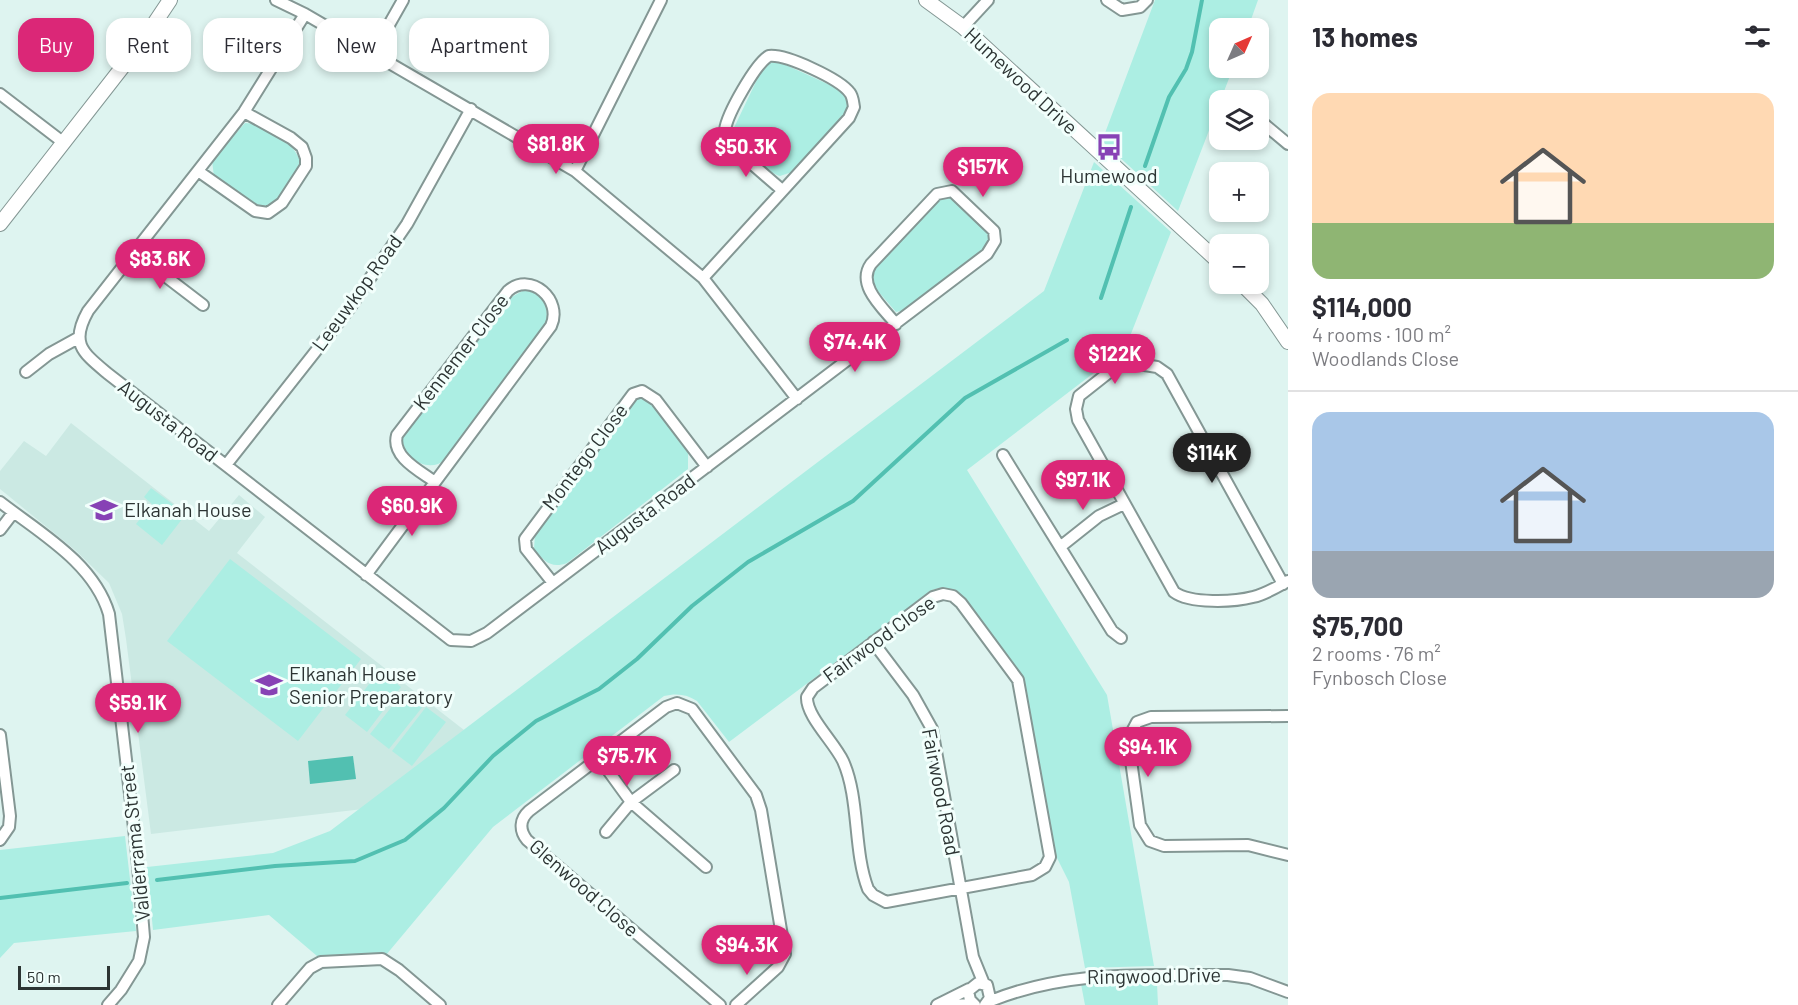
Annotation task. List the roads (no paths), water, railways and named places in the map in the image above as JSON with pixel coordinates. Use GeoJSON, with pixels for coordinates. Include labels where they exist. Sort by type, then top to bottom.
{"type":"FeatureCollection","features":[{"type":"Feature","properties":{"kind":"street"},"geometry":{"type":"LineString","coordinates":[[0,224],[142,42],[170,0]]}},
{"type":"Feature","properties":{"kind":"street"},"geometry":{"type":"LineString","coordinates":[[276,0],[315,20]]}},
{"type":"Feature","properties":{"kind":"street"},"geometry":{"type":"LineString","coordinates":[[393,18],[403,0]]}},
{"type":"Feature","properties":{"kind":"street"},"geometry":{"type":"LineString","coordinates":[[575,171],[661,0]]}},
{"type":"Feature","properties":{"kind":"street","name":"Humewood Drive"},"geometry":{"type":"LineString","coordinates":[[926,0],[963,27],[1209,253]]}},
{"type":"Feature","properties":{"kind":"street"},"geometry":{"type":"LineString","coordinates":[[963,27],[988,0]]}},
{"type":"Feature","properties":{"kind":"street"},"geometry":{"type":"LineString","coordinates":[[1107,0],[1122,10],[1131,10],[1147,0]]}},
{"type":"Feature","properties":{"kind":"street"},"geometry":{"type":"LineString","coordinates":[[26,372],[49,354],[78,338],[81,323],[88,311],[244,112],[305,14]]}},
{"type":"Feature","properties":{"kind":"street"},"geometry":{"type":"LineString","coordinates":[[703,278],[849,118],[854,107],[853,99],[840,84],[793,61],[769,56],[756,69],[728,122],[725,136],[729,144],[782,190]]}},
{"type":"Feature","properties":{"kind":"street"},"geometry":{"type":"LineString","coordinates":[[397,67],[575,171],[703,278],[797,399]]}},
{"type":"Feature","properties":{"kind":"street"},"geometry":{"type":"LineString","coordinates":[[0,94],[64,143]]}},
{"type":"Feature","properties":{"kind":"street","name":"Leeuwkop Road"},"geometry":{"type":"LineString","coordinates":[[226,465],[349,309],[419,203],[471,109]]}},
{"type":"Feature","properties":{"kind":"street"},"geometry":{"type":"LineString","coordinates":[[198,171],[255,211],[268,213],[282,203],[306,166],[305,154],[291,138],[244,112]]}},
{"type":"Feature","properties":{"kind":"street"},"geometry":{"type":"LineString","coordinates":[[1269,128],[1288,144]]}},
{"type":"Feature","properties":{"kind":"street","name":"Augusta Road"},"geometry":{"type":"LineString","coordinates":[[78,338],[84,352],[106,374],[445,636],[457,642],[471,641],[487,633],[896,324],[987,254],[996,236],[991,225],[957,193],[947,190],[937,194],[868,269],[866,284],[896,324]]}},
{"type":"Feature","properties":{"kind":"street"},"geometry":{"type":"LineString","coordinates":[[135,253],[203,305]]}},
{"type":"Feature","properties":{"kind":"street","name":"Kennemer Close"},"geometry":{"type":"LineString","coordinates":[[366,575],[551,326],[555,310],[554,303],[530,284],[522,284],[508,291],[397,435],[396,445],[400,454],[435,482]]}},
{"type":"Feature","properties":{"kind":"street"},"geometry":{"type":"LineString","coordinates":[[1252,294],[1268,311],[1288,342]]}},
{"type":"Feature","properties":{"kind":"street"},"geometry":{"type":"LineString","coordinates":[[1130,362],[1156,367],[1171,379],[1285,583],[1261,595],[1243,599],[1191,600],[1179,596],[1169,587],[1078,420],[1076,409],[1079,396],[1117,366],[1130,362]]}},
{"type":"Feature","properties":{"kind":"street","name":"Montego Close"},"geometry":{"type":"LineString","coordinates":[[553,583],[526,549],[525,539],[633,394],[642,391],[656,400],[707,467]]}},
{"type":"Feature","properties":{"kind":"street"},"geometry":{"type":"LineString","coordinates":[[1003,455],[1112,631],[1121,638]]}},
{"type":"Feature","properties":{"kind":"street","name":"Valderrama Street"},"geometry":{"type":"LineString","coordinates":[[0,502],[90,575],[105,601],[109,614],[136,844],[144,937],[135,968],[108,1005]]}},
{"type":"Feature","properties":{"kind":"street"},"geometry":{"type":"LineString","coordinates":[[1060,547],[1099,516],[1124,504]]}},
{"type":"Feature","properties":{"kind":"street"},"geometry":{"type":"LineString","coordinates":[[0,530],[13,513]]}},
{"type":"Feature","properties":{"kind":"street","name":"Fairwood Close"},"geometry":{"type":"LineString","coordinates":[[948,594],[961,603],[1018,681],[1050,857],[1045,867],[1037,873],[959,888],[886,902],[873,896],[865,881],[846,769],[807,702],[813,688],[873,642],[933,597],[948,594]]}},
{"type":"Feature","properties":{"kind":"street","name":"Fairwood Road"},"geometry":{"type":"LineString","coordinates":[[873,642],[917,701],[932,729],[973,957],[985,984]]}},
{"type":"Feature","properties":{"kind":"street","name":"Glenwood Close"},"geometry":{"type":"LineString","coordinates":[[720,1005],[527,840],[522,833],[521,823],[526,814],[666,706],[683,704],[692,709],[756,795],[761,810],[785,954],[778,967],[736,1005]]}},
{"type":"Feature","properties":{"kind":"street"},"geometry":{"type":"LineString","coordinates":[[1288,716],[1146,717],[1134,725],[1128,739],[1140,825],[1150,841],[1164,846],[1256,846],[1288,855]]}},
{"type":"Feature","properties":{"kind":"street"},"geometry":{"type":"LineString","coordinates":[[0,735],[10,816],[9,827],[0,840]]}},
{"type":"Feature","properties":{"kind":"street"},"geometry":{"type":"LineString","coordinates":[[599,758],[631,802],[706,867]]}},
{"type":"Feature","properties":{"kind":"street"},"geometry":{"type":"LineString","coordinates":[[606,832],[631,802],[674,770]]}},
{"type":"Feature","properties":{"kind":"street","name":"Fairwood Road"},"geometry":{"type":"LineString","coordinates":[[970,988],[973,957]]}},
{"type":"Feature","properties":{"kind":"street"},"geometry":{"type":"LineString","coordinates":[[278,1005],[310,968],[321,962],[382,959],[399,970],[440,1005]]}},
{"type":"Feature","properties":{"kind":"street","name":"Ringwood Drive"},"geometry":{"type":"LineString","coordinates":[[952,1005],[980,1004],[1019,989],[1080,976],[1228,975],[1250,978],[1288,992]]}},
{"type":"Feature","properties":{"kind":"street"},"geometry":{"type":"LineString","coordinates":[[938,1005],[975,984],[985,984],[991,993],[980,1004],[968,996],[970,988]]}},
{"type":"Feature","properties":{"kind":"street","name":"Ringwood Drive"},"geometry":{"type":"LineString","coordinates":[[985,984],[1019,989]]}},
{"type":"Feature","properties":{"kind":"street"},"geometry":{"type":"LineString","coordinates":[[938,1005],[946,1005]]}},
{"type":"Feature","properties":{"kind":"waterway"},"geometry":{"type":"LineString","coordinates":[[1145,166],[1169,97],[1186,69],[1192,52],[1202,0]]}},
{"type":"Feature","properties":{"kind":"waterway"},"geometry":{"type":"LineString","coordinates":[[1101,298],[1131,207]]}},
{"type":"Feature","properties":{"kind":"waterway"},"geometry":{"type":"LineString","coordinates":[[157,880],[275,866],[355,861],[405,840],[444,808],[493,756],[536,721],[599,689],[637,659],[692,606],[748,562],[853,501],[965,398],[1067,340]]}},
{"type":"Feature","properties":{"kind":"waterway"},"geometry":{"type":"LineString","coordinates":[[0,898],[127,883]]}},
{"type":"Feature","properties":{"kind":"place","name":"Humewood"},"geometry":{"type":"Point","coordinates":[1109,147]}},
{"type":"Feature","properties":{"kind":"place","name":"Elkanah House"},"geometry":{"type":"Point","coordinates":[104,510]}},
{"type":"Feature","properties":{"kind":"place","name":"Elkanah House Senior Preparatory"},"geometry":{"type":"Point","coordinates":[269,685]}}]}
